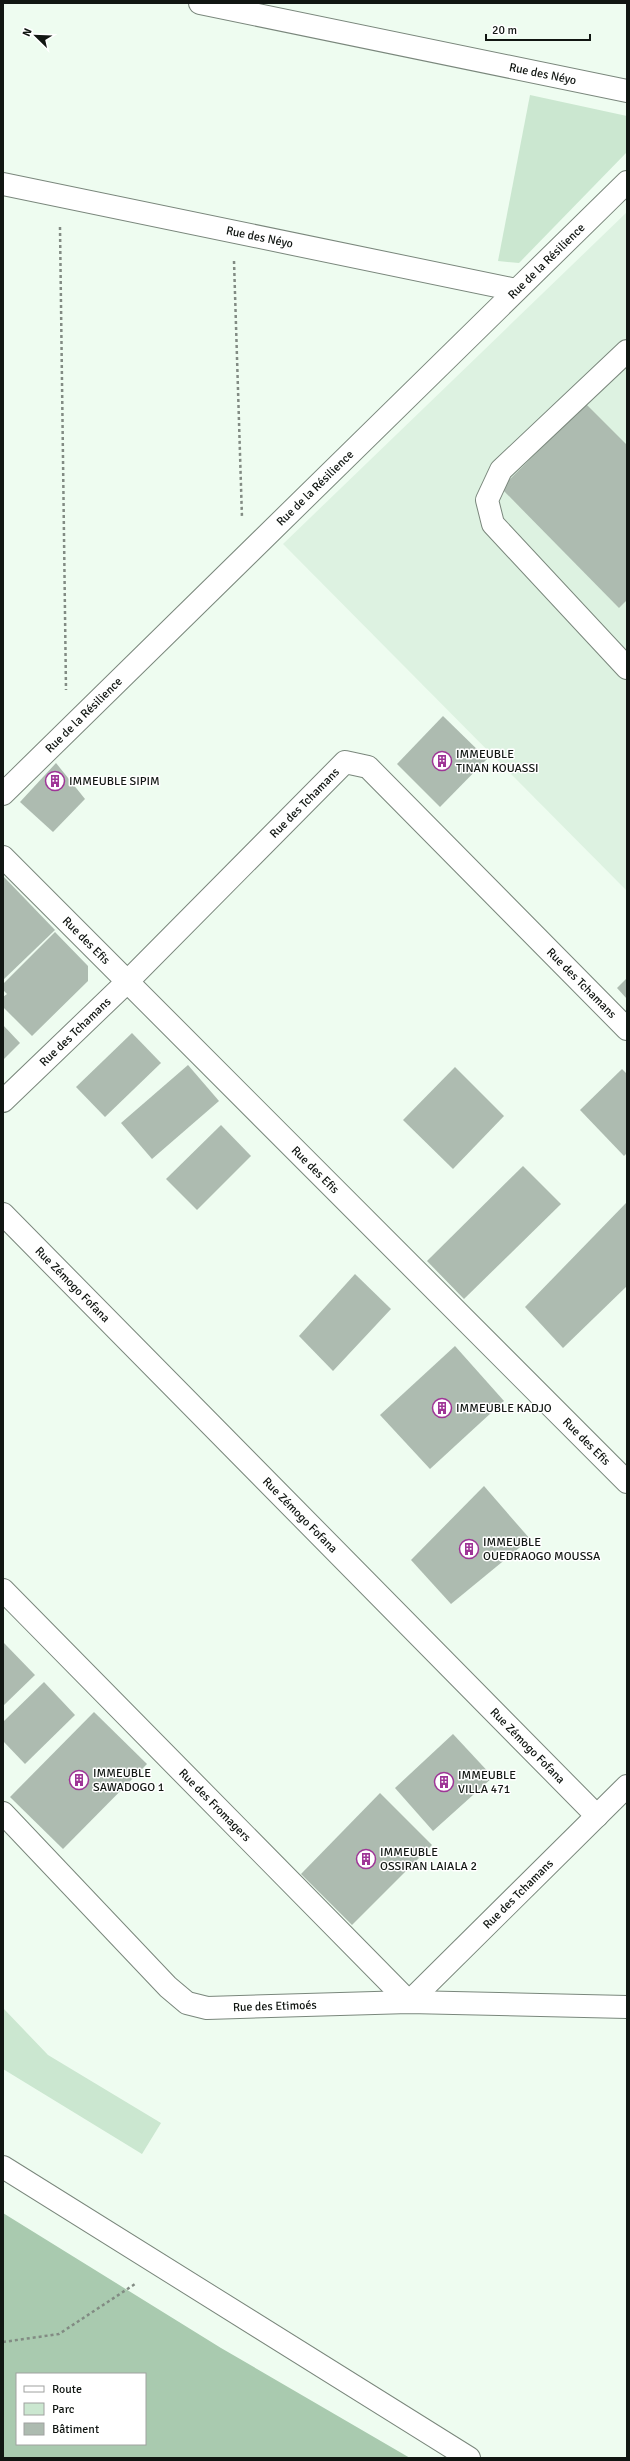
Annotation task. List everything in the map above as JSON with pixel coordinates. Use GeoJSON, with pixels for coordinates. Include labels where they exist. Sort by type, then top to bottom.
{"type":"FeatureCollection","features":[{"type":"Feature","properties":{"kind":"street","name":"Rue des Néyo"},"geometry":{"type":"LineString","coordinates":[[200,3],[627,91]]}},
{"type":"Feature","properties":{"kind":"street","name":"Rue de la Résilience"},"geometry":{"type":"LineString","coordinates":[[3,794],[627,182]]}},
{"type":"Feature","properties":{"kind":"street","name":"Rue des Néyo"},"geometry":{"type":"LineString","coordinates":[[3,184],[516,290]]}},
{"type":"Feature","properties":{"kind":"street"},"geometry":{"type":"LineString","coordinates":[[627,351],[501,470],[488,500],[493,524],[627,668]]}},
{"type":"Feature","properties":{"kind":"street","name":"Rue des Tchamans"},"geometry":{"type":"LineString","coordinates":[[3,1101],[127,982],[345,762],[368,767],[627,1028]]}},
{"type":"Feature","properties":{"kind":"street","name":"Rue des Efis"},"geometry":{"type":"LineString","coordinates":[[3,857],[627,1482]]}},
{"type":"Feature","properties":{"kind":"street","name":"Rue Zémogo Fofana"},"geometry":{"type":"LineString","coordinates":[[3,1214],[597,1816]]}},
{"type":"Feature","properties":{"kind":"street","name":"Rue des Fromagers"},"geometry":{"type":"LineString","coordinates":[[3,1590],[409,2002]]}},
{"type":"Feature","properties":{"kind":"street","name":"Rue des Tchamans"},"geometry":{"type":"LineString","coordinates":[[409,2002],[627,1786]]}},
{"type":"Feature","properties":{"kind":"street","name":"Rue des Etimoés"},"geometry":{"type":"LineString","coordinates":[[3,1813],[168,1987],[187,2003],[207,2008],[409,2002],[627,2007]]}},
{"type":"Feature","properties":{"kind":"street"},"geometry":{"type":"LineString","coordinates":[[3,2167],[469,2458]]}},
{"type":"Feature","properties":{"kind":"path"},"geometry":{"type":"LineString","coordinates":[[59,196],[66,732]]}},
{"type":"Feature","properties":{"kind":"path"},"geometry":{"type":"LineString","coordinates":[[234,232],[243,558]]}},
{"type":"Feature","properties":{"kind":"path"},"geometry":{"type":"LineString","coordinates":[[3,2342],[59,2334],[162,2266]]}},
{"type":"Feature","properties":{"kind":"shaded area"},"geometry":{"type":"Polygon","coordinates":[[[627,212],[627,891],[283,544],[627,212]]]}},
{"type":"Feature","properties":{"kind":"shaded area"},"geometry":{"type":"Polygon","coordinates":[[[3,2213],[221,2348],[410,2458],[3,2458],[3,2213]]]}},
{"type":"Feature","properties":{"kind":"green space"},"geometry":{"type":"Polygon","coordinates":[[[530,95],[627,116],[627,152],[519,263],[498,261],[530,95]]]}},
{"type":"Feature","properties":{"kind":"green space"},"geometry":{"type":"Polygon","coordinates":[[[3,2008],[48,2055],[161,2123],[142,2154],[3,2069],[3,2008]]]}},
{"type":"Feature","properties":{"kind":"building"},"geometry":{"type":"Polygon","coordinates":[[[586,404],[627,445],[627,600],[619,608],[501,488],[586,404]]]}},
{"type":"Feature","properties":{"kind":"building","name":"IMMEUBLE TINAN KOUASSI"},"geometry":{"type":"Polygon","coordinates":[[[443,716],[487,759],[440,807],[397,764],[443,716]]]}},
{"type":"Feature","properties":{"kind":"building","name":"IMMEUBLE SIPIM"},"geometry":{"type":"Polygon","coordinates":[[[56,763],[85,799],[53,832],[20,802],[56,763]]]}},
{"type":"Feature","properties":{"kind":"building"},"geometry":{"type":"Polygon","coordinates":[[[3,876],[55,930],[3,980],[3,876]]]}},
{"type":"Feature","properties":{"kind":"building"},"geometry":{"type":"Polygon","coordinates":[[[55,932],[88,966],[88,981],[32,1036],[3,1007],[3,997],[7,994],[3,990],[3,984],[55,932]]]}},
{"type":"Feature","properties":{"kind":"building"},"geometry":{"type":"Polygon","coordinates":[[[627,978],[627,999],[617,988],[627,978]]]}},
{"type":"Feature","properties":{"kind":"building"},"geometry":{"type":"Polygon","coordinates":[[[3,1025],[20,1043],[3,1060],[3,1025]]]}},
{"type":"Feature","properties":{"kind":"building"},"geometry":{"type":"Polygon","coordinates":[[[132,1033],[161,1063],[105,1117],[76,1087],[132,1033]]]}},
{"type":"Feature","properties":{"kind":"building"},"geometry":{"type":"Polygon","coordinates":[[[188,1065],[219,1101],[152,1159],[121,1123],[188,1065]]]}},
{"type":"Feature","properties":{"kind":"building"},"geometry":{"type":"Polygon","coordinates":[[[455,1067],[504,1116],[453,1169],[403,1120],[455,1067]]]}},
{"type":"Feature","properties":{"kind":"building"},"geometry":{"type":"Polygon","coordinates":[[[622,1069],[627,1074],[627,1153],[624,1156],[580,1110],[622,1069]]]}},
{"type":"Feature","properties":{"kind":"building"},"geometry":{"type":"Polygon","coordinates":[[[221,1125],[251,1156],[197,1210],[166,1179],[221,1125]]]}},
{"type":"Feature","properties":{"kind":"building"},"geometry":{"type":"Polygon","coordinates":[[[523,1166],[561,1204],[464,1299],[427,1261],[523,1166]]]}},
{"type":"Feature","properties":{"kind":"building"},"geometry":{"type":"Polygon","coordinates":[[[627,1202],[627,1286],[563,1348],[525,1307],[627,1202]]]}},
{"type":"Feature","properties":{"kind":"building"},"geometry":{"type":"Polygon","coordinates":[[[355,1274],[391,1309],[333,1371],[299,1336],[355,1274]]]}},
{"type":"Feature","properties":{"kind":"building","name":"IMMEUBLE KADJO"},"geometry":{"type":"Polygon","coordinates":[[[455,1346],[504,1401],[430,1469],[380,1415],[455,1346]]]}},
{"type":"Feature","properties":{"kind":"building","name":"IMMEUBLE OUEDRAOGO MOUSSA"},"geometry":{"type":"Polygon","coordinates":[[[484,1486],[530,1539],[451,1604],[411,1560],[484,1486]]]}},
{"type":"Feature","properties":{"kind":"building"},"geometry":{"type":"Polygon","coordinates":[[[3,1642],[35,1675],[3,1706],[3,1642]]]}},
{"type":"Feature","properties":{"kind":"building"},"geometry":{"type":"Polygon","coordinates":[[[44,1682],[75,1715],[25,1764],[3,1741],[3,1722],[44,1682]]]}},
{"type":"Feature","properties":{"kind":"building","name":"IMMEUBLE SAWADOGO 1"},"geometry":{"type":"Polygon","coordinates":[[[94,1712],[147,1764],[63,1849],[10,1797],[94,1712]]]}},
{"type":"Feature","properties":{"kind":"building","name":"IMMEUBLE VILLA 471"},"geometry":{"type":"Polygon","coordinates":[[[453,1734],[493,1777],[433,1831],[395,1788],[453,1734]]]}},
{"type":"Feature","properties":{"kind":"building","name":"IMMEUBLE OSSIRAN LAIALA 2"},"geometry":{"type":"Polygon","coordinates":[[[380,1793],[432,1845],[352,1925],[301,1874],[380,1793]]]}},
{"type":"Feature","properties":{"kind":"place","name":"IMMEUBLE TINAN KOUASSI"},"geometry":{"type":"Point","coordinates":[442,761]}},
{"type":"Feature","properties":{"kind":"place","name":"IMMEUBLE SIPIM"},"geometry":{"type":"Point","coordinates":[55,781]}},
{"type":"Feature","properties":{"kind":"place","name":"IMMEUBLE KADJO"},"geometry":{"type":"Point","coordinates":[442,1408]}},
{"type":"Feature","properties":{"kind":"place","name":"IMMEUBLE OUEDRAOGO MOUSSA"},"geometry":{"type":"Point","coordinates":[469,1549]}},
{"type":"Feature","properties":{"kind":"place","name":"IMMEUBLE SAWADOGO 1"},"geometry":{"type":"Point","coordinates":[79,1780]}},
{"type":"Feature","properties":{"kind":"place","name":"IMMEUBLE VILLA 471"},"geometry":{"type":"Point","coordinates":[444,1782]}},
{"type":"Feature","properties":{"kind":"place","name":"IMMEUBLE OSSIRAN LAIALA 2"},"geometry":{"type":"Point","coordinates":[366,1859]}}]}
